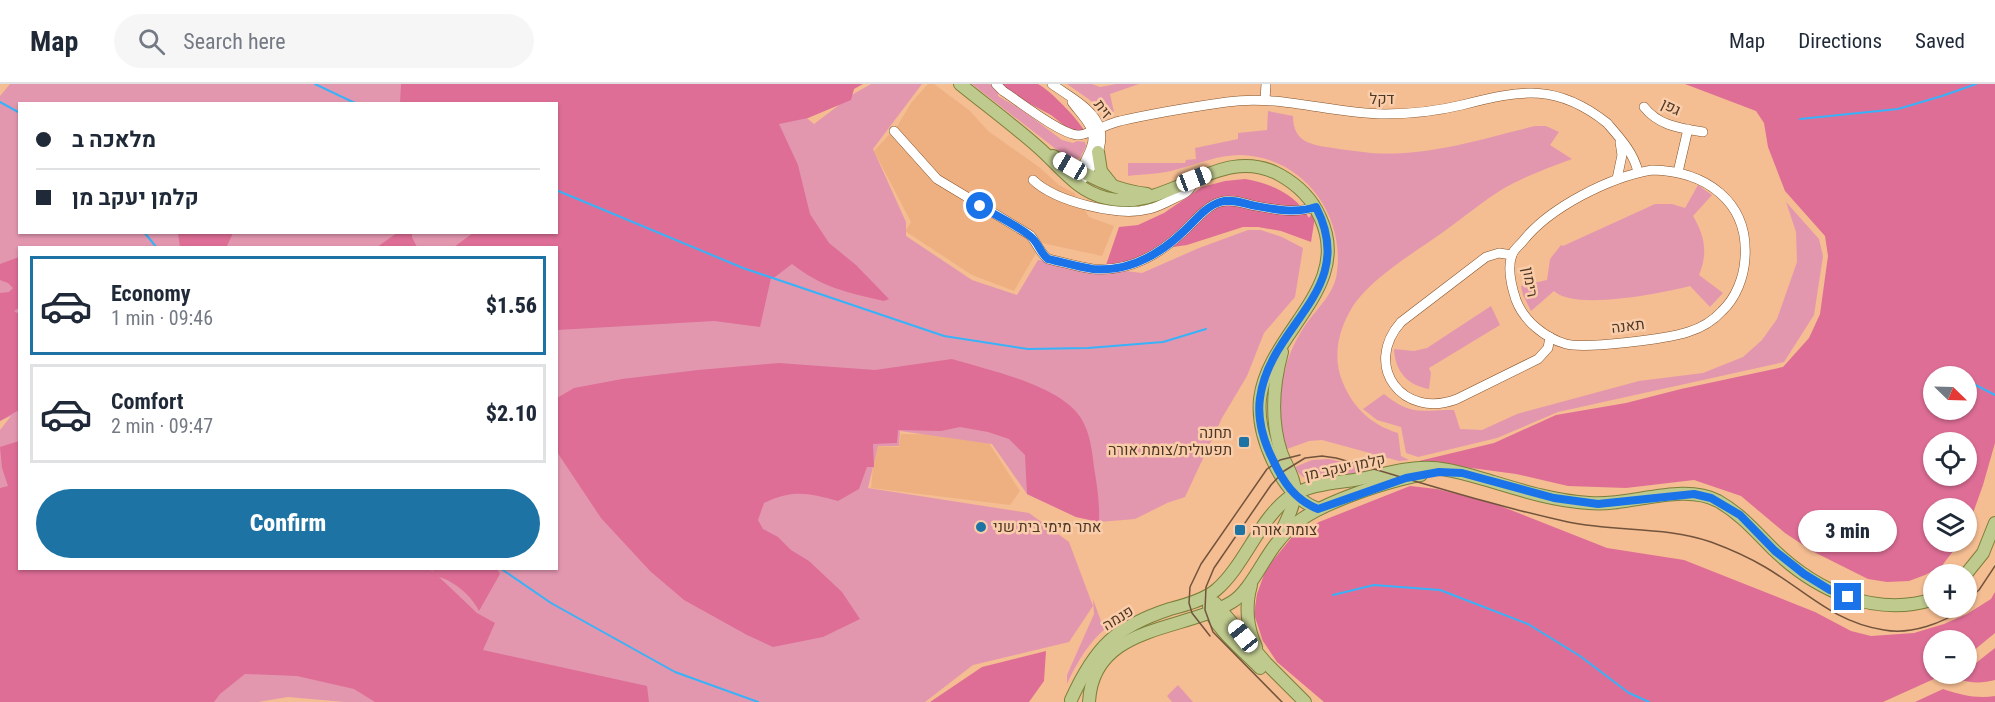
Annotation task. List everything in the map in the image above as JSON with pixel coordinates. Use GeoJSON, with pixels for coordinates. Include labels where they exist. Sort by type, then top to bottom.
{"type":"FeatureCollection","features":[{"type":"Feature","properties":{"kind":"main road"},"geometry":{"type":"LineString","coordinates":[[960,84],[1039,148],[1082,177],[1115,188],[1157,195]]}},
{"type":"Feature","properties":{"kind":"main road"},"geometry":{"type":"LineString","coordinates":[[1098,152],[1101,171],[1115,188]]}},
{"type":"Feature","properties":{"kind":"main road"},"geometry":{"type":"LineString","coordinates":[[1082,177],[1094,194],[1114,200],[1136,200],[1157,195],[1227,167],[1251,165],[1288,179],[1316,207],[1326,232],[1328,264],[1317,292],[1291,331],[1279,366],[1274,416],[1278,441],[1293,480],[1295,494],[1274,546]]}},
{"type":"Feature","properties":{"kind":"main road","name":"קלמן יעקב מן"},"geometry":{"type":"LineString","coordinates":[[1209,596],[1221,585],[1273,514],[1295,494],[1331,483],[1421,467],[1462,473],[1554,498],[1598,504],[1686,494],[1702,495],[1740,515],[1775,551],[1804,574],[1830,590],[1867,603],[1886,606],[1905,606],[1923,601]]}},
{"type":"Feature","properties":{"kind":"main road","name":"קלמן יעקב מן"},"geometry":{"type":"LineString","coordinates":[[1215,610],[1238,598],[1274,546],[1293,525],[1318,509],[1416,476],[1439,472],[1462,473]]}},
{"type":"Feature","properties":{"kind":"main road"},"geometry":{"type":"LineString","coordinates":[[1295,494],[1307,504],[1318,509]]}},
{"type":"Feature","properties":{"kind":"main road"},"geometry":{"type":"LineString","coordinates":[[1974,564],[1983,553],[1995,523]]}},
{"type":"Feature","properties":{"kind":"main road"},"geometry":{"type":"LineString","coordinates":[[1257,572],[1248,597],[1248,620],[1254,643],[1266,663]]}},
{"type":"Feature","properties":{"kind":"main road"},"geometry":{"type":"LineString","coordinates":[[1209,596],[1223,629],[1294,702]]}},
{"type":"Feature","properties":{"kind":"main road","name":"פנמה"},"geometry":{"type":"LineString","coordinates":[[1068,701],[1094,656],[1117,634],[1143,619],[1209,596]]}},
{"type":"Feature","properties":{"kind":"main road"},"geometry":{"type":"LineString","coordinates":[[1215,610],[1305,702]]}},
{"type":"Feature","properties":{"kind":"main road","name":"פנמה"},"geometry":{"type":"LineString","coordinates":[[1087,702],[1091,684],[1098,670],[1106,659],[1121,646],[1142,634],[1215,610]]}},
{"type":"Feature","properties":{"kind":"main road"},"geometry":{"type":"LineString","coordinates":[[1068,701],[1087,702]]}},
{"type":"Feature","properties":{"kind":"street","name":"דקל"},"geometry":{"type":"LineString","coordinates":[[996,84],[1066,132],[1081,135],[1119,121],[1247,100],[1265,100],[1346,112],[1402,114],[1446,109],[1514,90],[1546,88],[1565,92],[1582,100],[1598,114],[1634,158],[1638,172]]}},
{"type":"Feature","properties":{"kind":"street","name":"זית"},"geometry":{"type":"LineString","coordinates":[[1052,84],[1067,96],[1096,129],[1101,141],[1098,152],[1082,177]]}},
{"type":"Feature","properties":{"kind":"street"},"geometry":{"type":"LineString","coordinates":[[1265,100],[1266,84]]}},
{"type":"Feature","properties":{"kind":"street","name":"גפן"},"geometry":{"type":"LineString","coordinates":[[1644,107],[1661,122],[1703,132]]}},
{"type":"Feature","properties":{"kind":"street","name":"זית"},"geometry":{"type":"LineString","coordinates":[[1082,177],[1096,129]]}},
{"type":"Feature","properties":{"kind":"street","name":"גפן"},"geometry":{"type":"LineString","coordinates":[[1677,172],[1688,129]]}},
{"type":"Feature","properties":{"kind":"street"},"geometry":{"type":"LineString","coordinates":[[894,131],[937,179],[1030,236],[1037,242],[1043,255],[1048,259],[1093,269],[1122,267],[1159,253],[1220,201],[1286,210],[1306,210],[1316,207]]}},
{"type":"Feature","properties":{"kind":"street"},"geometry":{"type":"LineString","coordinates":[[1617,179],[1622,155],[1619,137]]}},
{"type":"Feature","properties":{"kind":"street","name":"תאנה"},"geometry":{"type":"LineString","coordinates":[[1512,255],[1529,233],[1555,211],[1617,179],[1652,170],[1693,176],[1716,190],[1734,210],[1741,223],[1745,238],[1745,264],[1738,289],[1731,301],[1713,320],[1685,333],[1584,346],[1566,344],[1550,337]]}},
{"type":"Feature","properties":{"kind":"street"},"geometry":{"type":"LineString","coordinates":[[1033,180],[1040,187],[1054,194],[1105,209],[1130,211],[1149,209],[1172,200],[1188,190],[1194,179]]}},
{"type":"Feature","properties":{"kind":"street"},"geometry":{"type":"LineString","coordinates":[[1512,255],[1498,253],[1486,257],[1401,322],[1392,334],[1387,347],[1386,363],[1390,378],[1399,392],[1410,400],[1423,404],[1443,404],[1538,359],[1548,348],[1550,337]]}},
{"type":"Feature","properties":{"kind":"street","name":"רימון"},"geometry":{"type":"LineString","coordinates":[[1512,255],[1511,280],[1517,303],[1532,324],[1550,337]]}},
{"type":"Feature","properties":{"kind":"shaded area"},"geometry":{"type":"Polygon","coordinates":[[[10,84],[442,84],[447,102],[18,102],[18,234],[558,234],[558,231],[777,93],[814,124],[855,93],[871,84],[922,84],[873,149],[906,222],[906,236],[972,280],[1017,295],[1038,260],[1142,273],[1248,230],[1261,230],[1282,237],[1303,248],[1295,297],[1264,333],[1247,376],[1222,418],[1185,497],[1135,519],[1099,522],[1076,517],[1027,494],[992,444],[900,431],[899,446],[878,446],[868,488],[1029,513],[1069,542],[1093,606],[1069,642],[973,665],[925,702],[345,702],[288,697],[258,702],[0,702],[0,430],[11,416],[0,421],[0,96],[10,84]]]}},
{"type":"Feature","properties":{"kind":"shaded area"},"geometry":{"type":"Polygon","coordinates":[[[401,84],[863,84],[854,89],[851,100],[808,118],[779,124],[798,165],[810,214],[829,243],[856,265],[889,299],[884,301],[835,288],[824,284],[792,264],[771,278],[760,327],[714,321],[558,330],[558,246],[455,246],[472,234],[558,234],[558,102],[400,102],[401,84]]]}},
{"type":"Feature","properties":{"kind":"shaded area"},"geometry":{"type":"Polygon","coordinates":[[[928,84],[934,84],[970,111],[988,131],[1039,167],[1059,185],[1074,193],[1089,217],[1114,226],[1102,256],[1042,243],[1014,291],[972,275],[905,231],[911,222],[874,151],[898,125],[911,103],[928,84]]]}},
{"type":"Feature","properties":{"kind":"shaded area"},"geometry":{"type":"Polygon","coordinates":[[[972,84],[990,84],[998,92],[998,96],[1022,110],[1062,140],[1073,143],[1085,142],[1086,146],[1080,158],[1070,160],[972,84]]]}},
{"type":"Feature","properties":{"kind":"shaded area"},"geometry":{"type":"Polygon","coordinates":[[[1000,84],[1038,84],[1064,106],[1085,132],[1071,131],[1051,115],[1017,97],[1000,84]]]}},
{"type":"Feature","properties":{"kind":"shaded area"},"geometry":{"type":"Polygon","coordinates":[[[1067,84],[1092,84],[1100,87],[1139,84],[1110,94],[1114,112],[1104,110],[1067,84]]]}},
{"type":"Feature","properties":{"kind":"shaded area"},"geometry":{"type":"Polygon","coordinates":[[[1685,84],[1995,84],[1995,443],[1977,502],[1977,498],[1923,498],[1923,552],[1952,552],[1943,564],[1923,564],[1923,576],[1909,581],[1887,582],[1868,579],[1812,551],[1785,533],[1741,496],[1694,480],[1626,488],[1568,486],[1516,474],[1419,461],[1494,443],[1556,415],[1626,403],[1783,367],[1809,338],[1820,314],[1828,256],[1825,236],[1785,191],[1768,147],[1764,123],[1756,111],[1685,84]]]}},
{"type":"Feature","properties":{"kind":"shaded area"},"geometry":{"type":"Polygon","coordinates":[[[1268,111],[1293,116],[1297,133],[1307,142],[1371,153],[1392,154],[1434,150],[1535,126],[1546,126],[1559,132],[1550,145],[1572,159],[1509,185],[1494,195],[1379,278],[1367,289],[1349,313],[1339,339],[1337,357],[1343,383],[1353,401],[1365,415],[1372,421],[1398,433],[1401,456],[1409,460],[1399,461],[1322,440],[1309,441],[1287,449],[1280,415],[1280,398],[1286,365],[1300,334],[1332,289],[1336,278],[1338,255],[1335,233],[1328,213],[1316,194],[1301,178],[1283,166],[1263,158],[1240,155],[1216,158],[1166,172],[1128,176],[1128,163],[1185,163],[1186,160],[1196,159],[1195,148],[1238,139],[1238,133],[1267,130],[1268,111]]]}},
{"type":"Feature","properties":{"kind":"shaded area"},"geometry":{"type":"Polygon","coordinates":[[[1245,179],[1264,183],[1282,191],[1297,202],[1309,218],[1317,204],[1311,242],[1281,231],[1243,227],[1187,245],[1153,250],[1130,261],[1106,265],[1119,227],[1138,225],[1164,213],[1202,187],[1245,179]]]}},
{"type":"Feature","properties":{"kind":"shaded area"},"geometry":{"type":"Polygon","coordinates":[[[1698,185],[1712,195],[1693,216],[1704,245],[1704,260],[1699,275],[1723,293],[1710,307],[1690,286],[1660,293],[1599,300],[1564,297],[1554,291],[1531,311],[1521,286],[1547,280],[1550,259],[1561,245],[1655,204],[1672,204],[1685,208],[1698,185]]]}},
{"type":"Feature","properties":{"kind":"shaded area"},"geometry":{"type":"Polygon","coordinates":[[[1786,202],[1819,239],[1823,256],[1814,315],[1784,362],[1558,412],[1497,438],[1418,457],[1406,453],[1401,427],[1377,420],[1363,409],[1384,394],[1409,409],[1454,410],[1460,429],[1482,430],[1517,414],[1639,381],[1703,373],[1743,357],[1762,340],[1777,319],[1797,262],[1796,232],[1786,202]]]}},
{"type":"Feature","properties":{"kind":"shaded area"},"geometry":{"type":"Polygon","coordinates":[[[178,234],[233,234],[227,246],[180,246],[178,234]]]}},
{"type":"Feature","properties":{"kind":"shaded area"},"geometry":{"type":"Polygon","coordinates":[[[396,234],[412,234],[416,246],[378,246],[396,234]]]}},
{"type":"Feature","properties":{"kind":"shaded area"},"geometry":{"type":"Polygon","coordinates":[[[18,257],[18,309],[14,311],[18,313],[18,411],[0,421],[0,293],[9,292],[13,288],[0,280],[0,264],[18,257]]]}},
{"type":"Feature","properties":{"kind":"shaded area"},"geometry":{"type":"Polygon","coordinates":[[[1491,306],[1500,325],[1429,368],[1431,373],[1429,389],[1414,384],[1404,376],[1397,364],[1394,349],[1414,351],[1427,348],[1491,306]]]}},
{"type":"Feature","properties":{"kind":"shaded area"},"geometry":{"type":"Polygon","coordinates":[[[952,359],[1022,380],[1057,396],[1071,406],[1087,430],[1098,494],[1099,522],[1076,517],[1027,494],[1025,455],[1009,439],[988,432],[960,427],[941,431],[898,430],[897,443],[873,444],[874,467],[867,467],[859,489],[838,501],[818,496],[792,494],[764,503],[758,520],[763,529],[778,537],[791,550],[809,561],[842,592],[860,619],[823,637],[773,647],[684,600],[650,571],[601,518],[558,453],[558,397],[574,388],[622,379],[779,363],[875,370],[952,359]]]}},
{"type":"Feature","properties":{"kind":"shaded area"},"geometry":{"type":"Polygon","coordinates":[[[901,434],[973,435],[989,443],[1020,491],[1010,505],[871,488],[875,446],[899,447],[901,434]]]}},
{"type":"Feature","properties":{"kind":"shaded area"},"geometry":{"type":"Polygon","coordinates":[[[18,441],[18,570],[431,570],[433,572],[432,570],[498,570],[500,574],[479,611],[462,590],[439,577],[477,613],[495,623],[483,650],[647,686],[649,702],[375,702],[354,689],[297,676],[245,674],[220,694],[214,702],[0,702],[0,488],[8,486],[2,468],[0,447],[18,441]]]}},
{"type":"Feature","properties":{"kind":"shaded area"},"geometry":{"type":"Polygon","coordinates":[[[1328,459],[1373,471],[1305,478],[1295,467],[1312,460],[1328,459]]]}},
{"type":"Feature","properties":{"kind":"shaded area"},"geometry":{"type":"Polygon","coordinates":[[[1410,486],[1437,489],[1493,503],[1607,548],[1684,560],[1815,612],[1851,631],[1871,636],[1923,630],[1923,684],[1883,702],[1324,702],[1277,662],[1263,641],[1254,614],[1257,594],[1266,569],[1292,537],[1319,522],[1410,486]]]}},
{"type":"Feature","properties":{"kind":"shaded area"},"geometry":{"type":"Polygon","coordinates":[[[1995,592],[1995,633],[1977,648],[1977,630],[1924,630],[1958,618],[1977,618],[1977,608],[1991,599],[1995,592]]]}},
{"type":"Feature","properties":{"kind":"shaded area"},"geometry":{"type":"Polygon","coordinates":[[[1093,599],[1102,624],[1134,613],[1112,624],[1096,638],[1083,655],[1067,684],[1067,675],[1094,614],[1093,599]]]}},
{"type":"Feature","properties":{"kind":"shaded area"},"geometry":{"type":"Polygon","coordinates":[[[1995,648],[1995,680],[1977,682],[1977,662],[1995,648]]]}},
{"type":"Feature","properties":{"kind":"shaded area"},"geometry":{"type":"Polygon","coordinates":[[[1046,651],[1044,681],[1029,702],[930,702],[982,667],[1046,651]]]}},
{"type":"Feature","properties":{"kind":"shaded area"},"geometry":{"type":"Polygon","coordinates":[[[1178,685],[1193,702],[1172,702],[1167,696],[1178,685]]]}},
{"type":"Feature","properties":{"kind":"shaded area"},"geometry":{"type":"Polygon","coordinates":[[[1943,689],[1969,696],[1995,696],[1995,702],[1915,702],[1943,689]]]}},
{"type":"Feature","properties":{"kind":"waterway"},"geometry":{"type":"LineString","coordinates":[[315,84],[353,102]]}},
{"type":"Feature","properties":{"kind":"waterway"},"geometry":{"type":"LineString","coordinates":[[1800,119],[1898,109],[1976,84]]}},
{"type":"Feature","properties":{"kind":"waterway"},"geometry":{"type":"LineString","coordinates":[[0,102],[18,112]]}},
{"type":"Feature","properties":{"kind":"waterway"},"geometry":{"type":"LineString","coordinates":[[558,191],[743,268],[944,336],[1028,349],[1088,348],[1163,342],[1206,329]]}},
{"type":"Feature","properties":{"kind":"waterway"},"geometry":{"type":"LineString","coordinates":[[146,234],[155,246]]}},
{"type":"Feature","properties":{"kind":"waterway"},"geometry":{"type":"LineString","coordinates":[[1977,386],[1995,395]]}},
{"type":"Feature","properties":{"kind":"waterway"},"geometry":{"type":"LineString","coordinates":[[503,570],[551,603],[675,672],[758,702]]}},
{"type":"Feature","properties":{"kind":"waterway"},"geometry":{"type":"LineString","coordinates":[[1333,595],[1374,585],[1440,590],[1528,624],[1580,656],[1629,693],[1649,702]]}},
{"type":"Feature","properties":{"kind":"tram line"},"geometry":{"type":"LineString","coordinates":[[1210,636],[1192,613],[1189,603],[1190,587],[1201,564],[1267,469],[1280,460],[1300,455]]}},
{"type":"Feature","properties":{"kind":"tram line"},"geometry":{"type":"LineString","coordinates":[[1282,702],[1213,632],[1205,610],[1206,587],[1214,568],[1271,485],[1284,471],[1305,458],[1322,456],[1336,458],[1481,500],[1568,522],[1658,531],[1711,542],[1759,563],[1835,613],[1866,626],[1905,631],[1937,623],[1947,618]]}},
{"type":"Feature","properties":{"kind":"tram line"},"geometry":{"type":"LineString","coordinates":[[1977,592],[1995,566]]}},
{"type":"Feature","properties":{"kind":"place","name":"תחנה תפעולית/צומת אורה"},"geometry":{"type":"Point","coordinates":[1244,442]}},
{"type":"Feature","properties":{"kind":"place","name":"אתר מימי בית שני"},"geometry":{"type":"Point","coordinates":[981,527]}},
{"type":"Feature","properties":{"kind":"place","name":"צומת אורה"},"geometry":{"type":"Point","coordinates":[1240,530]}},
{"type":"Feature","properties":{"kind":"route"},"geometry":{"type":"LineString","coordinates":[[980,206],[1030,236],[1037,242],[1043,255],[1048,259],[1093,269],[1122,267],[1159,253],[1220,201],[1226,200],[1286,210],[1306,210],[1316,207],[1326,232],[1328,264],[1317,292],[1271,363],[1264,380],[1260,406],[1266,443],[1283,481],[1289,489],[1313,507],[1318,509],[1406,478],[1439,472],[1462,473],[1554,498],[1598,504],[1694,494],[1711,498],[1740,515],[1775,551],[1804,574],[1830,590],[1848,597]]}}]}
